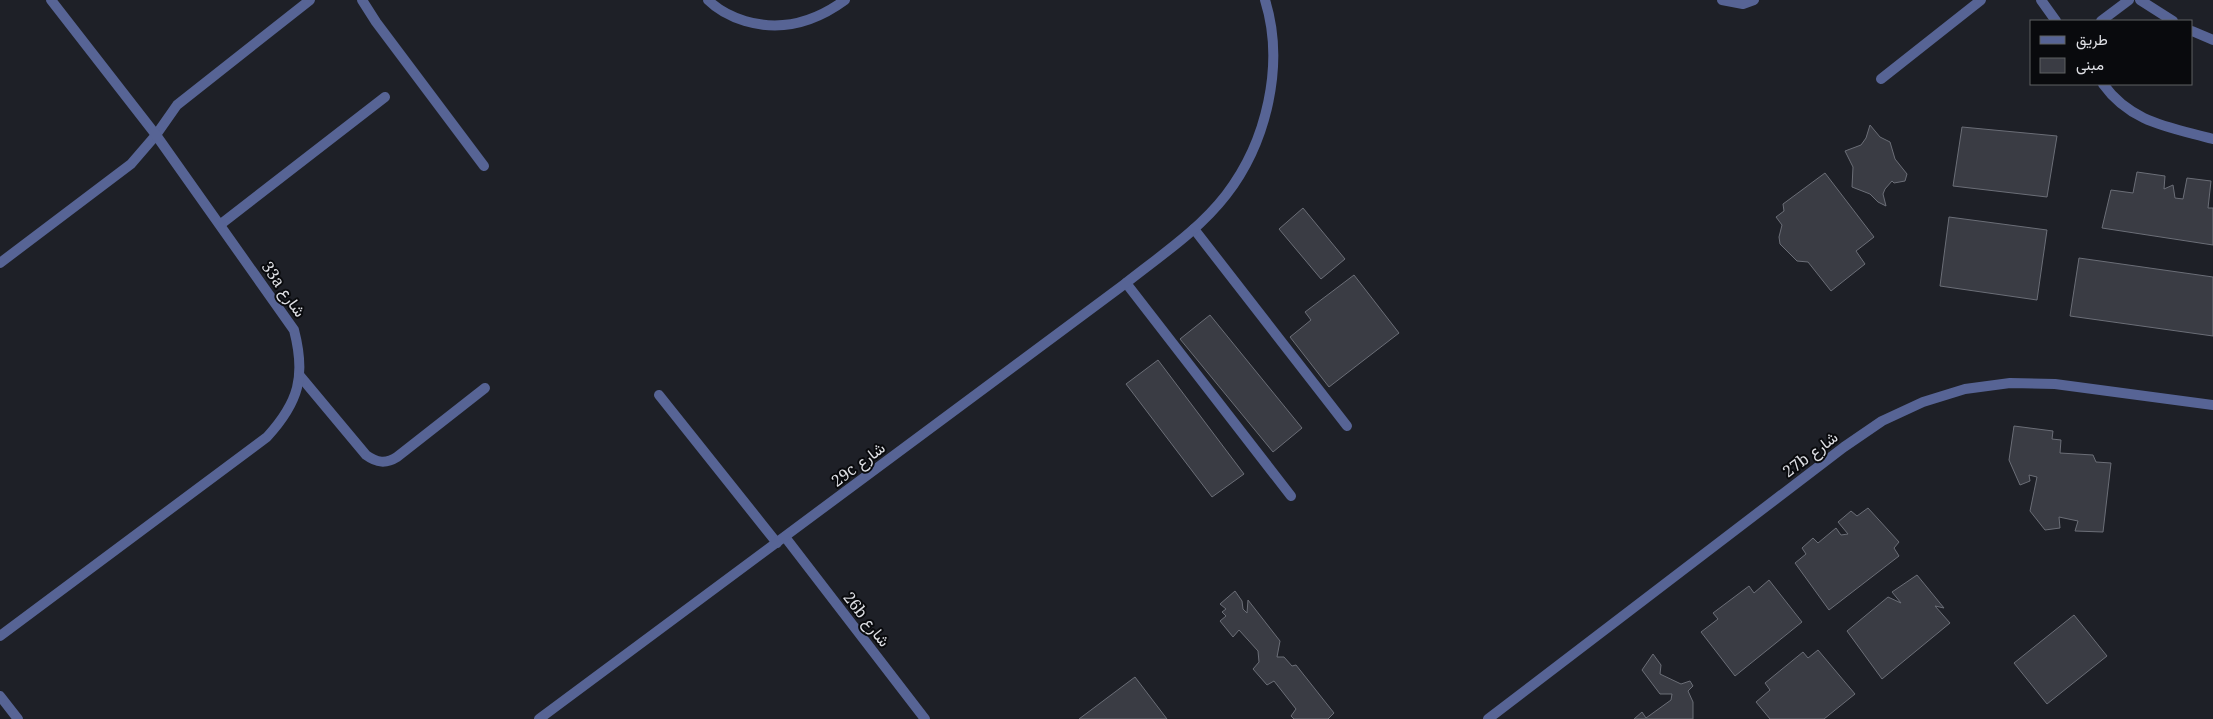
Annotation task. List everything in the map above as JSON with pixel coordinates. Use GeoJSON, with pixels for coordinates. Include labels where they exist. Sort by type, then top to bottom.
{"type":"FeatureCollection","features":[{"type":"Feature","properties":{"kind":"street","name":"33a شارع"},"geometry":{"type":"LineString","coordinates":[[0,636],[266,437],[282,420],[294,399],[300,376],[300,353],[294,330],[221,224],[156,135],[51,0]]}},
{"type":"Feature","properties":{"kind":"street"},"geometry":{"type":"LineString","coordinates":[[0,263],[131,164],[156,135],[177,104],[310,0]]}},
{"type":"Feature","properties":{"kind":"street"},"geometry":{"type":"LineString","coordinates":[[362,0],[376,22],[484,166]]}},
{"type":"Feature","properties":{"kind":"street"},"geometry":{"type":"LineString","coordinates":[[708,0],[733,18],[759,25],[786,26],[812,20],[845,0]]}},
{"type":"Feature","properties":{"kind":"street","name":"29c شارع"},"geometry":{"type":"LineString","coordinates":[[539,719],[1126,283],[1194,230],[1226,195],[1251,154],[1268,109],[1273,62],[1270,15],[1265,0]]}},
{"type":"Feature","properties":{"kind":"street"},"geometry":{"type":"LineString","coordinates":[[1722,0],[1743,4],[1754,0]]}},
{"type":"Feature","properties":{"kind":"street"},"geometry":{"type":"LineString","coordinates":[[1881,80],[1981,0]]}},
{"type":"Feature","properties":{"kind":"street"},"geometry":{"type":"LineString","coordinates":[[2041,0],[2055,20]]}},
{"type":"Feature","properties":{"kind":"street"},"geometry":{"type":"LineString","coordinates":[[2102,20],[2129,0]]}},
{"type":"Feature","properties":{"kind":"street"},"geometry":{"type":"LineString","coordinates":[[2140,0],[2171,20]]}},
{"type":"Feature","properties":{"kind":"street"},"geometry":{"type":"LineString","coordinates":[[2193,31],[2213,40]]}},
{"type":"Feature","properties":{"kind":"street"},"geometry":{"type":"LineString","coordinates":[[2104,85],[2116,100],[2149,122],[2213,139]]}},
{"type":"Feature","properties":{"kind":"street"},"geometry":{"type":"LineString","coordinates":[[221,224],[385,97]]}},
{"type":"Feature","properties":{"kind":"street"},"geometry":{"type":"LineString","coordinates":[[1194,230],[1347,426]]}},
{"type":"Feature","properties":{"kind":"street"},"geometry":{"type":"LineString","coordinates":[[1126,283],[1291,496]]}},
{"type":"Feature","properties":{"kind":"street"},"geometry":{"type":"LineString","coordinates":[[300,376],[366,455],[373,460],[381,462],[390,461],[397,457],[484,388]]}},
{"type":"Feature","properties":{"kind":"street","name":"27b شارع"},"geometry":{"type":"LineString","coordinates":[[1488,719],[1844,447],[1882,421],[1922,402],[1966,389],[2010,383],[2055,384],[2213,405]]}},
{"type":"Feature","properties":{"kind":"street","name":"26b شارع"},"geometry":{"type":"LineString","coordinates":[[659,395],[781,540],[925,719]]}},
{"type":"Feature","properties":{"kind":"street"},"geometry":{"type":"LineString","coordinates":[[0,696],[18,719]]}},
{"type":"Feature","properties":{"kind":"building"},"geometry":{"type":"Polygon","coordinates":[[[1870,125],[1880,137],[1890,142],[1895,159],[1907,174],[1905,181],[1894,183],[1892,181],[1885,189],[1883,194],[1886,206],[1878,202],[1870,194],[1852,187],[1853,167],[1845,151],[1861,145],[1866,138],[1870,125]]]}},
{"type":"Feature","properties":{"kind":"building"},"geometry":{"type":"Polygon","coordinates":[[[1962,127],[2057,136],[2047,197],[1953,186],[1962,127]]]}},
{"type":"Feature","properties":{"kind":"building"},"geometry":{"type":"Polygon","coordinates":[[[2137,172],[2165,176],[2164,189],[2173,185],[2175,198],[2183,199],[2187,178],[2211,181],[2208,208],[2213,208],[2213,245],[2102,228],[2111,190],[2133,193],[2137,172]]]}},
{"type":"Feature","properties":{"kind":"building"},"geometry":{"type":"Polygon","coordinates":[[[1825,173],[1874,237],[1856,251],[1865,264],[1831,291],[1808,262],[1797,261],[1780,244],[1779,237],[1782,225],[1776,217],[1784,211],[1783,204],[1825,173]]]}},
{"type":"Feature","properties":{"kind":"building"},"geometry":{"type":"Polygon","coordinates":[[[1303,208],[1345,259],[1321,279],[1279,229],[1303,208]]]}},
{"type":"Feature","properties":{"kind":"building"},"geometry":{"type":"Polygon","coordinates":[[[1949,217],[2047,230],[2037,300],[1940,286],[1949,217]]]}},
{"type":"Feature","properties":{"kind":"building"},"geometry":{"type":"Polygon","coordinates":[[[2079,258],[2213,277],[2213,336],[2070,316],[2079,258]]]}},
{"type":"Feature","properties":{"kind":"building"},"geometry":{"type":"Polygon","coordinates":[[[1354,275],[1399,333],[1329,387],[1290,337],[1311,320],[1305,312],[1354,275]]]}},
{"type":"Feature","properties":{"kind":"building"},"geometry":{"type":"Polygon","coordinates":[[[1210,315],[1302,428],[1273,452],[1180,339],[1210,315]]]}},
{"type":"Feature","properties":{"kind":"building"},"geometry":{"type":"Polygon","coordinates":[[[1158,360],[1244,474],[1212,497],[1126,384],[1158,360]]]}},
{"type":"Feature","properties":{"kind":"building"},"geometry":{"type":"Polygon","coordinates":[[[2014,426],[2053,431],[2052,439],[2061,440],[2060,453],[2093,455],[2096,462],[2111,463],[2103,532],[2075,531],[2078,521],[2059,517],[2060,528],[2045,530],[2030,511],[2037,477],[2029,475],[2030,481],[2020,485],[2009,460],[2014,426]]]}},
{"type":"Feature","properties":{"kind":"building"},"geometry":{"type":"Polygon","coordinates":[[[1868,508],[1899,542],[1894,548],[1899,556],[1829,610],[1795,563],[1806,554],[1802,548],[1813,538],[1818,543],[1836,528],[1841,535],[1848,534],[1838,522],[1851,511],[1857,516],[1868,508]]]}},
{"type":"Feature","properties":{"kind":"building"},"geometry":{"type":"Polygon","coordinates":[[[1917,575],[1944,608],[1935,606],[1950,623],[1882,679],[1847,631],[1888,597],[1901,603],[1892,592],[1917,575]]]}},
{"type":"Feature","properties":{"kind":"building"},"geometry":{"type":"Polygon","coordinates":[[[1769,580],[1802,622],[1735,676],[1701,632],[1718,619],[1713,613],[1749,586],[1754,593],[1769,580]]]}},
{"type":"Feature","properties":{"kind":"building"},"geometry":{"type":"Polygon","coordinates":[[[1235,591],[1242,601],[1243,609],[1247,613],[1248,600],[1280,641],[1277,657],[1284,657],[1292,666],[1296,665],[1334,713],[1328,719],[1294,719],[1291,716],[1296,709],[1274,681],[1267,685],[1253,669],[1259,662],[1258,651],[1239,630],[1233,637],[1220,621],[1226,616],[1222,612],[1226,609],[1220,604],[1235,591]]]}},
{"type":"Feature","properties":{"kind":"building"},"geometry":{"type":"Polygon","coordinates":[[[2074,615],[2107,656],[2047,704],[2014,663],[2074,615]]]}},
{"type":"Feature","properties":{"kind":"building"},"geometry":{"type":"Polygon","coordinates":[[[1818,650],[1855,694],[1824,719],[1770,719],[1756,702],[1770,690],[1765,683],[1803,652],[1808,658],[1818,650]]]}},
{"type":"Feature","properties":{"kind":"building"},"geometry":{"type":"Polygon","coordinates":[[[1653,654],[1661,665],[1660,674],[1681,684],[1690,681],[1693,686],[1688,691],[1693,702],[1693,719],[1634,719],[1642,712],[1646,718],[1671,700],[1672,694],[1660,694],[1642,670],[1653,654]]]}},
{"type":"Feature","properties":{"kind":"building"},"geometry":{"type":"Polygon","coordinates":[[[1135,677],[1167,719],[1079,719],[1135,677]]]}}]}
